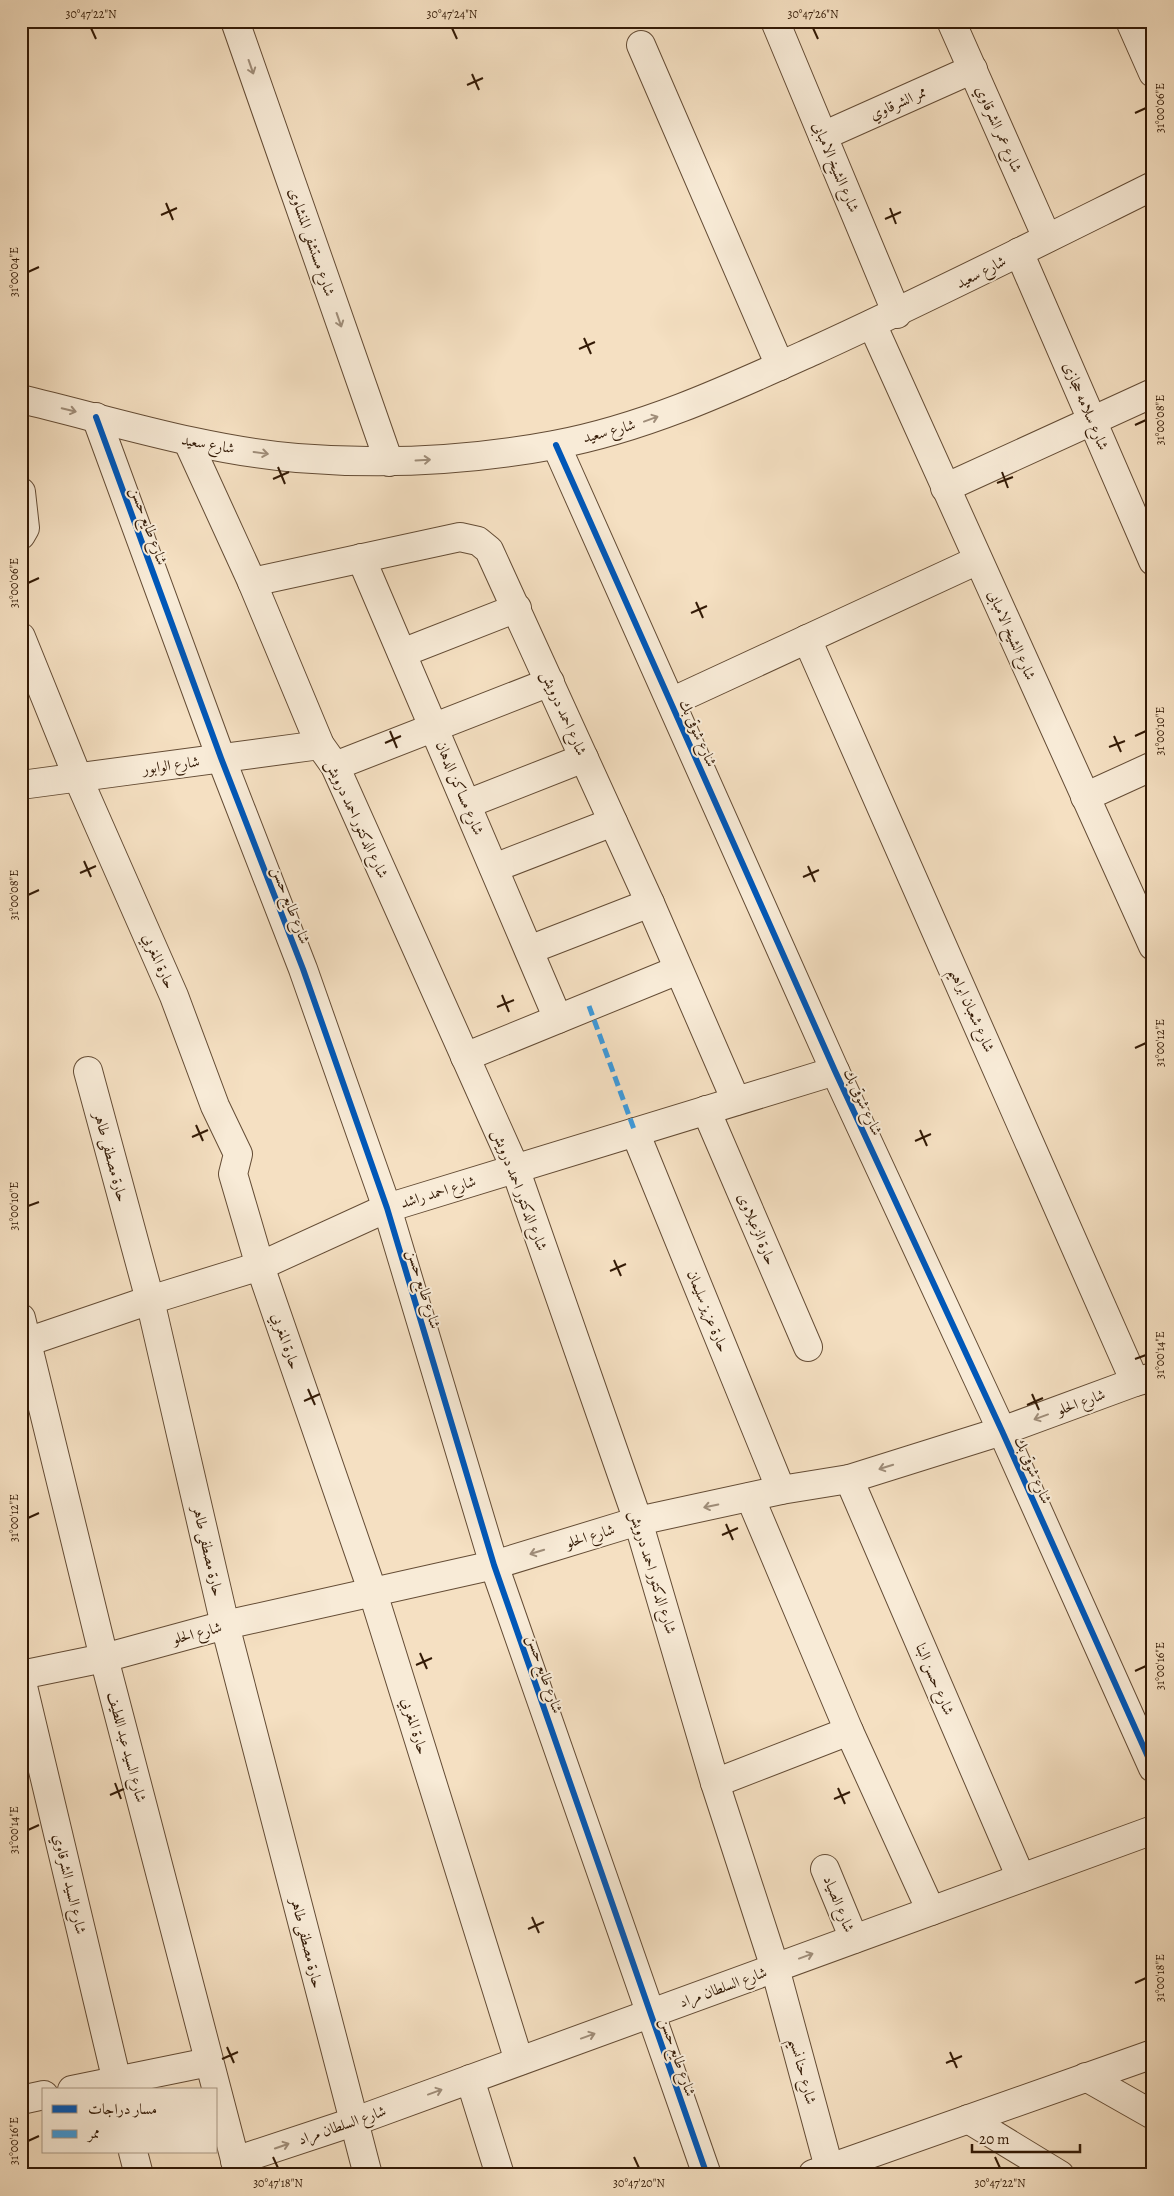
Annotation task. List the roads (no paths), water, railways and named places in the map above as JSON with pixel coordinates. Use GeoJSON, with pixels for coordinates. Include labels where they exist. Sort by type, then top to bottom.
{"type":"FeatureCollection","features":[{"type":"Feature","properties":{"kind":"street","name":"شارع مستشفى المنشاوى"},"geometry":{"type":"LineString","coordinates":[[235,21],[389,462]]}},
{"type":"Feature","properties":{"kind":"street","name":"شارع الشيخ الامبابى"},"geometry":{"type":"LineString","coordinates":[[775,21],[897,314]]}},
{"type":"Feature","properties":{"kind":"street","name":"شارع عمر الشرقاوي"},"geometry":{"type":"LineString","coordinates":[[951,21],[1047,238]]}},
{"type":"Feature","properties":{"kind":"street"},"geometry":{"type":"LineString","coordinates":[[1130,21],[1153,73]]}},
{"type":"Feature","properties":{"kind":"street"},"geometry":{"type":"LineString","coordinates":[[640,44],[780,366]]}},
{"type":"Feature","properties":{"kind":"street","name":"ممر الشرقاوي"},"geometry":{"type":"LineString","coordinates":[[823,136],[972,69]]}},
{"type":"Feature","properties":{"kind":"street","name":"شارع سعيد"},"geometry":{"type":"LineString","coordinates":[[21,399],[188,442],[296,458],[389,462],[473,457],[556,444],[644,422],[730,389],[897,314],[1047,238],[1150,194]]}},
{"type":"Feature","properties":{"kind":"street","name":"شارع سلامه حجازى"},"geometry":{"type":"LineString","coordinates":[[1019,252],[1153,561]]}},
{"type":"Feature","properties":{"kind":"street","name":"شارع الشيخ الامبابى"},"geometry":{"type":"LineString","coordinates":[[872,324],[1153,946]]}},
{"type":"Feature","properties":{"kind":"street"},"geometry":{"type":"LineString","coordinates":[[945,488],[1153,393]]}},
{"type":"Feature","properties":{"kind":"street","name":"شارع طايع حسن"},"geometry":{"type":"LineString","coordinates":[[96,417],[220,758],[303,969],[387,1208],[494,1565],[707,2175]]}},
{"type":"Feature","properties":{"kind":"street","name":"شارع الدكتور احمد درويش"},"geometry":{"type":"LineString","coordinates":[[188,442],[515,1168],[638,1521],[715,1783],[775,1968]]}},
{"type":"Feature","properties":{"kind":"street","name":"شارع شوقى بك"},"geometry":{"type":"LineString","coordinates":[[556,444],[835,1071],[1002,1431],[1153,1768]]}},
{"type":"Feature","properties":{"kind":"street"},"geometry":{"type":"LineString","coordinates":[[21,492],[25,528],[21,535]]}},
{"type":"Feature","properties":{"kind":"street","name":"شارع احمد درويش"},"geometry":{"type":"LineString","coordinates":[[252,582],[460,537],[478,541],[489,550],[650,903],[736,1101]]}},
{"type":"Feature","properties":{"kind":"street","name":"شارع مساكن الدهان"},"geometry":{"type":"LineString","coordinates":[[361,558],[558,1019]]}},
{"type":"Feature","properties":{"kind":"street"},"geometry":{"type":"LineString","coordinates":[[671,702],[978,560]]}},
{"type":"Feature","properties":{"kind":"street"},"geometry":{"type":"LineString","coordinates":[[402,653],[517,608]]}},
{"type":"Feature","properties":{"kind":"street","name":"حارة المغربي"},"geometry":{"type":"LineString","coordinates":[[21,637],[78,778],[174,996],[215,1106],[238,1154],[233,1174],[260,1266],[373,1593],[519,2061]]}},
{"type":"Feature","properties":{"kind":"street","name":"شارع شعبان ابراهيم"},"geometry":{"type":"LineString","coordinates":[[807,639],[1144,1380]]}},
{"type":"Feature","properties":{"kind":"street","name":"شارع الوابور"},"geometry":{"type":"LineString","coordinates":[[21,785],[220,758],[328,756],[434,728],[550,682]]}},
{"type":"Feature","properties":{"kind":"street"},"geometry":{"type":"LineString","coordinates":[[467,804],[584,758]]}},
{"type":"Feature","properties":{"kind":"street"},"geometry":{"type":"LineString","coordinates":[[1085,797],[1153,766]]}},
{"type":"Feature","properties":{"kind":"street"},"geometry":{"type":"LineString","coordinates":[[494,868],[613,822]]}},
{"type":"Feature","properties":{"kind":"street"},"geometry":{"type":"LineString","coordinates":[[529,950],[650,903]]}},
{"type":"Feature","properties":{"kind":"street"},"geometry":{"type":"LineString","coordinates":[[465,1057],[678,970]]}},
{"type":"Feature","properties":{"kind":"street","name":"حارة مصطفى طاهر"},"geometry":{"type":"LineString","coordinates":[[88,1071],[150,1300],[225,1625],[368,2175]]}},
{"type":"Feature","properties":{"kind":"street","name":"شارع احمد راشد"},"geometry":{"type":"LineString","coordinates":[[23,1335],[150,1300],[260,1266],[387,1208],[835,1071]]}},
{"type":"Feature","properties":{"kind":"street","name":"حارة الزعبلاوى"},"geometry":{"type":"LineString","coordinates":[[706,1110],[808,1347]]}},
{"type":"Feature","properties":{"kind":"street","name":"حارة عزيز سليمان"},"geometry":{"type":"LineString","coordinates":[[635,1132],[781,1490]]}},
{"type":"Feature","properties":{"kind":"street","name":"شارع السيد عبد اللطيف"},"geometry":{"type":"LineString","coordinates":[[23,1335],[104,1658],[216,2088]]}},
{"type":"Feature","properties":{"kind":"street","name":"شارع الحلو"},"geometry":{"type":"LineString","coordinates":[[21,1677],[104,1658],[225,1625],[494,1565],[638,1521],[781,1490],[849,1479],[1002,1431],[1144,1380]]}},
{"type":"Feature","properties":{"kind":"street","name":"شارع حسن البنا"},"geometry":{"type":"LineString","coordinates":[[849,1479],[1021,1878]]}},
{"type":"Feature","properties":{"kind":"street"},"geometry":{"type":"LineString","coordinates":[[750,1497],[849,1731],[931,1911]]}},
{"type":"Feature","properties":{"kind":"street","name":"شارع السيد الشرقاوي"},"geometry":{"type":"LineString","coordinates":[[21,1677],[118,2085]]}},
{"type":"Feature","properties":{"kind":"street"},"geometry":{"type":"LineString","coordinates":[[715,1783],[849,1731]]}},
{"type":"Feature","properties":{"kind":"street","name":"شارع السلطان مراد"},"geometry":{"type":"LineString","coordinates":[[237,2168],[353,2122],[1153,1830]]}},
{"type":"Feature","properties":{"kind":"street","name":"شارع الصياد"},"geometry":{"type":"LineString","coordinates":[[825,1869],[854,1939]]}},
{"type":"Feature","properties":{"kind":"street","name":"شارع حنا نسيم"},"geometry":{"type":"LineString","coordinates":[[775,1968],[824,2173]]}},
{"type":"Feature","properties":{"kind":"street"},"geometry":{"type":"LineString","coordinates":[[824,2173],[968,2119],[1153,2054]]}},
{"type":"Feature","properties":{"kind":"street"},"geometry":{"type":"LineString","coordinates":[[90,2088],[118,2085],[209,2062]]}},
{"type":"Feature","properties":{"kind":"street"},"geometry":{"type":"LineString","coordinates":[[1086,2077],[1153,2115]]}},
{"type":"Feature","properties":{"kind":"street"},"geometry":{"type":"LineString","coordinates":[[470,2079],[500,2175]]}},
{"type":"Feature","properties":{"kind":"street"},"geometry":{"type":"LineString","coordinates":[[21,2100],[42,2095]]}},
{"type":"Feature","properties":{"kind":"street","name":"شارع السيد عبد اللطيف"},"geometry":{"type":"LineString","coordinates":[[218,2096],[237,2168]]}},
{"type":"Feature","properties":{"kind":"street"},"geometry":{"type":"LineString","coordinates":[[968,2119],[1060,2175]]}},
{"type":"Feature","properties":{"kind":"street"},"geometry":{"type":"LineString","coordinates":[[134,2154],[139,2175]]}}]}
